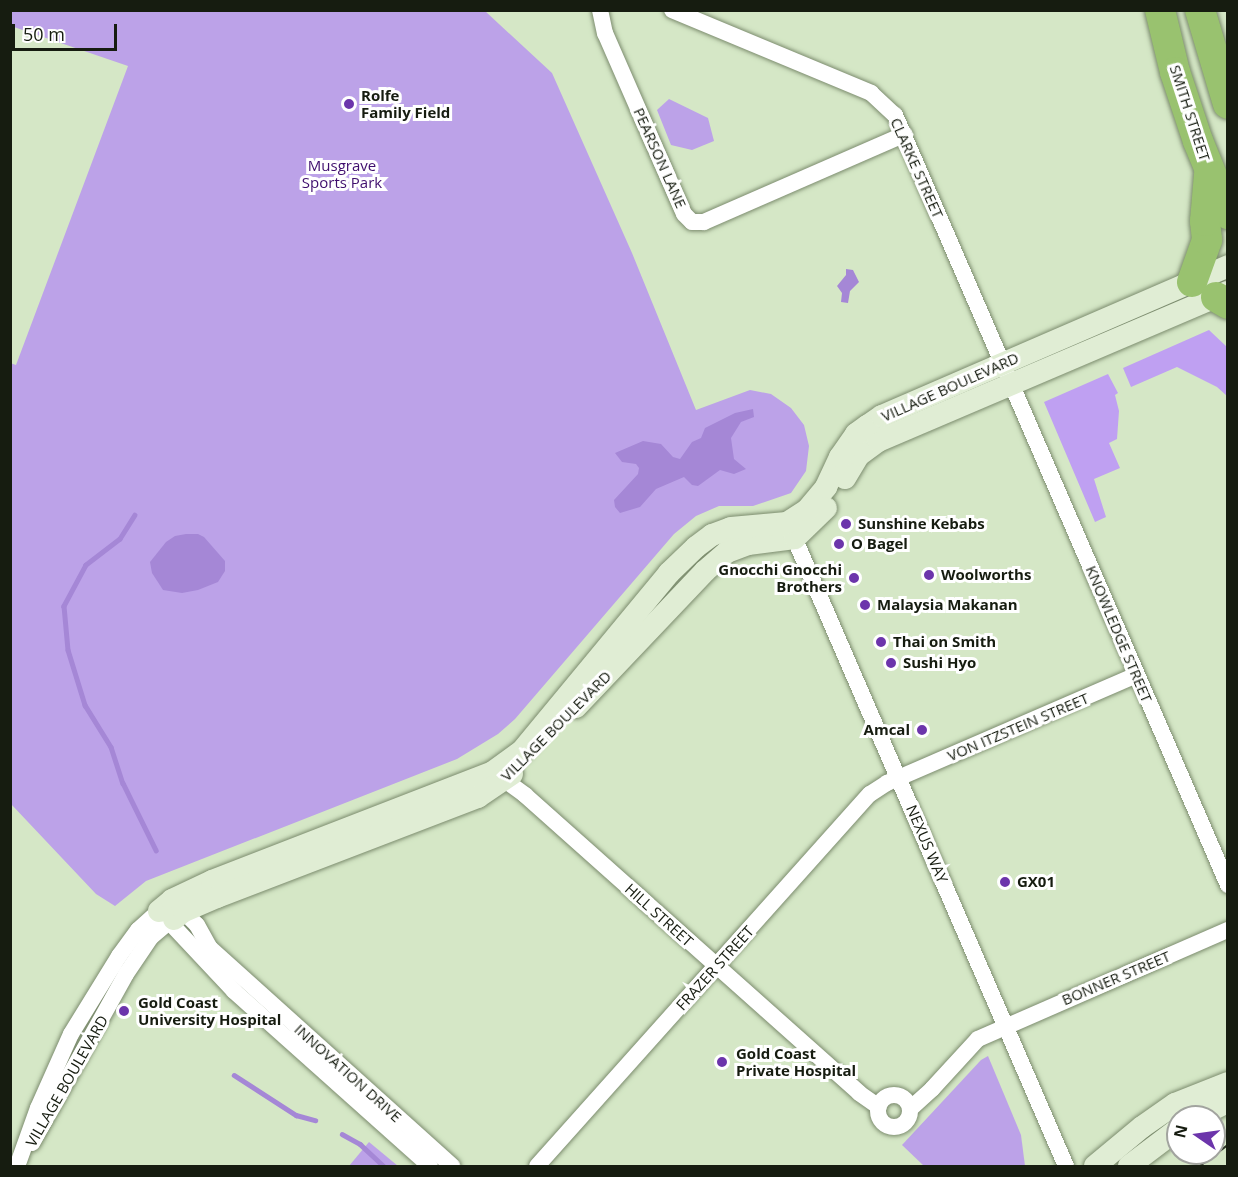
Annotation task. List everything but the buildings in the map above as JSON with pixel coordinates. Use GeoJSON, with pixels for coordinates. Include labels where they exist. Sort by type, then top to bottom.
{"type":"FeatureCollection","features":[{"type":"Feature","properties":{"kind":"highway","name":"SMITH STREET"},"geometry":{"type":"LineString","coordinates":[[1160,10],[1175,72],[1227,214]]}},
{"type":"Feature","properties":{"kind":"highway"},"geometry":{"type":"LineString","coordinates":[[1200,10],[1227,104]]}},
{"type":"Feature","properties":{"kind":"highway"},"geometry":{"type":"LineString","coordinates":[[1210,172],[1205,221],[1216,294]]}},
{"type":"Feature","properties":{"kind":"street","name":"PEARSON LANE"},"geometry":{"type":"LineString","coordinates":[[600,10],[600,20],[610,44],[684,214],[692,222],[704,222],[905,134]]}},
{"type":"Feature","properties":{"kind":"street","name":"CLARKE STREET"},"geometry":{"type":"LineString","coordinates":[[672,10],[871,93],[895,115],[1007,373]]}},
{"type":"Feature","properties":{"kind":"street","name":"VILLAGE BOULEVARD"},"geometry":{"type":"LineString","coordinates":[[15,1162],[50,1114],[126,974],[171,911],[478,797],[705,571],[727,552],[813,524],[834,499],[859,455],[878,441],[1007,373],[1216,294],[1227,267]]}},
{"type":"Feature","properties":{"kind":"street","name":"KNOWLEDGE STREET"},"geometry":{"type":"LineString","coordinates":[[1007,373],[1227,885]]}},
{"type":"Feature","properties":{"kind":"street","name":"NEXUS WAY"},"geometry":{"type":"LineString","coordinates":[[791,530],[1066,1167]]}},
{"type":"Feature","properties":{"kind":"street","name":"VON ITZSTEIN STREET"},"geometry":{"type":"LineString","coordinates":[[899,778],[1136,675]]}},
{"type":"Feature","properties":{"kind":"street","name":"HILL STREET"},"geometry":{"type":"LineString","coordinates":[[500,776],[859,1093],[879,1107]]}},
{"type":"Feature","properties":{"kind":"street","name":"FRAZER STREET"},"geometry":{"type":"LineString","coordinates":[[537,1167],[865,798],[874,790],[899,778]]}},
{"type":"Feature","properties":{"kind":"street","name":"INNOVATION DRIVE"},"geometry":{"type":"LineString","coordinates":[[171,911],[234,991],[430,1167]]}},
{"type":"Feature","properties":{"kind":"street","name":"INNOVATION DRIVE"},"geometry":{"type":"LineString","coordinates":[[171,911],[197,925],[210,948],[452,1167]]}},
{"type":"Feature","properties":{"kind":"street","name":"BONNER STREET"},"geometry":{"type":"LineString","coordinates":[[1005,1026],[1227,930]]}},
{"type":"Feature","properties":{"kind":"street"},"geometry":{"type":"LineString","coordinates":[[910,1109],[905,1100],[897,1096],[886,1098],[879,1107],[880,1118],[892,1127],[903,1125],[908,1119],[910,1109],[932,1089],[974,1042],[1005,1026]]}},
{"type":"Feature","properties":{"kind":"street"},"geometry":{"type":"LineString","coordinates":[[1095,1167],[1142,1126],[1175,1104],[1227,1083]]}},
{"type":"Feature","properties":{"kind":"street"},"geometry":{"type":"LineString","coordinates":[[1129,1167],[1166,1138]]}},
{"type":"Feature","properties":{"kind":"green space","name":"Musgrave Sports Park"},"geometry":{"type":"Polygon","coordinates":[[[10,11],[485,11],[552,73],[632,253],[696,410],[750,390],[771,394],[791,408],[804,425],[809,446],[806,471],[791,493],[753,506],[719,506],[696,516],[674,534],[515,719],[498,734],[457,759],[146,881],[115,906],[96,894],[11,804],[10,363],[16,365],[128,66],[11,26],[10,11]]]}},
{"type":"Feature","properties":{"kind":"green space"},"geometry":{"type":"Polygon","coordinates":[[[669,99],[708,118],[714,141],[692,150],[671,145],[657,110],[669,99]]]}},
{"type":"Feature","properties":{"kind":"green space"},"geometry":{"type":"Polygon","coordinates":[[[988,1056],[1021,1135],[1025,1166],[924,1166],[902,1145],[981,1060],[988,1056]]]}},
{"type":"Feature","properties":{"kind":"green space"},"geometry":{"type":"Polygon","coordinates":[[[369,1142],[398,1166],[349,1166],[369,1142]]]}},
{"type":"Feature","properties":{"kind":"shaded area"},"geometry":{"type":"Polygon","coordinates":[[[846,269],[853,270],[859,282],[850,291],[848,303],[841,302],[842,293],[837,286],[846,275],[846,269]]]}},
{"type":"Feature","properties":{"kind":"shaded area"},"geometry":{"type":"Polygon","coordinates":[[[1209,330],[1227,347],[1227,396],[1217,387],[1177,367],[1131,387],[1123,368],[1209,330]]]}},
{"type":"Feature","properties":{"kind":"shaded area"},"geometry":{"type":"Polygon","coordinates":[[[1108,374],[1118,393],[1115,395],[1119,411],[1117,439],[1109,443],[1120,468],[1094,479],[1106,517],[1095,522],[1044,402],[1108,374]]]}},
{"type":"Feature","properties":{"kind":"shaded area"},"geometry":{"type":"Polygon","coordinates":[[[753,409],[754,417],[741,422],[731,438],[734,459],[746,469],[734,474],[720,470],[698,486],[692,485],[684,477],[656,489],[640,507],[620,513],[615,507],[614,500],[638,474],[639,468],[636,464],[622,462],[615,453],[643,441],[661,444],[673,457],[680,459],[692,442],[701,438],[705,428],[735,413],[753,409]]]}},
{"type":"Feature","properties":{"kind":"shaded area"},"geometry":{"type":"Polygon","coordinates":[[[198,534],[204,537],[225,561],[225,571],[218,582],[198,590],[182,593],[163,590],[152,573],[150,562],[166,542],[175,536],[198,534]]]}},
{"type":"Feature","properties":{"kind":"waterway"},"geometry":{"type":"LineString","coordinates":[[135,515],[120,539],[86,565],[64,606],[68,650],[85,705],[111,747],[123,783],[156,850]]}},
{"type":"Feature","properties":{"kind":"waterway"},"geometry":{"type":"LineString","coordinates":[[234,1075],[296,1115],[315,1120]]}},
{"type":"Feature","properties":{"kind":"waterway"},"geometry":{"type":"LineString","coordinates":[[342,1134],[360,1144],[384,1166]]}},
{"type":"Feature","properties":{"kind":"tram line"},"geometry":{"type":"LineString","coordinates":[[1200,1166],[1228,1145]]}},
{"type":"Feature","properties":{"kind":"place","name":"Rolfe Family Field"},"geometry":{"type":"Point","coordinates":[349,104]}},
{"type":"Feature","properties":{"kind":"place","name":"Sunshine Kebabs"},"geometry":{"type":"Point","coordinates":[846,524]}},
{"type":"Feature","properties":{"kind":"place","name":"O Bagel"},"geometry":{"type":"Point","coordinates":[839,544]}},
{"type":"Feature","properties":{"kind":"place","name":"Woolworths"},"geometry":{"type":"Point","coordinates":[929,575]}},
{"type":"Feature","properties":{"kind":"place","name":"Gnocchi Gnocchi Brothers"},"geometry":{"type":"Point","coordinates":[854,578]}},
{"type":"Feature","properties":{"kind":"place","name":"Malaysia Makanan"},"geometry":{"type":"Point","coordinates":[865,605]}},
{"type":"Feature","properties":{"kind":"place","name":"Thai on Smith"},"geometry":{"type":"Point","coordinates":[881,642]}},
{"type":"Feature","properties":{"kind":"place","name":"Sushi Hyo"},"geometry":{"type":"Point","coordinates":[891,663]}},
{"type":"Feature","properties":{"kind":"place","name":"Amcal"},"geometry":{"type":"Point","coordinates":[922,730]}},
{"type":"Feature","properties":{"kind":"place","name":"GX01"},"geometry":{"type":"Point","coordinates":[1005,882]}},
{"type":"Feature","properties":{"kind":"place","name":"Gold Coast University Hospital"},"geometry":{"type":"Point","coordinates":[124,1011]}},
{"type":"Feature","properties":{"kind":"place","name":"Gold Coast Private Hospital"},"geometry":{"type":"Point","coordinates":[722,1062]}}]}
